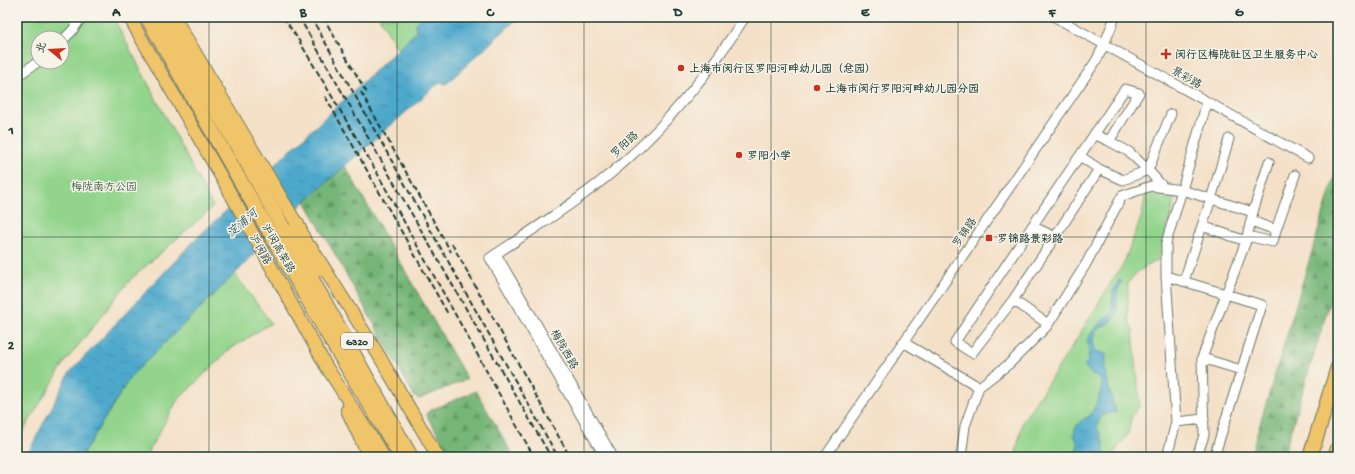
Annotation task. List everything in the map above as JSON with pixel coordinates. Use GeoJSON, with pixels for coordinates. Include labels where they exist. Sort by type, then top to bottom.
{"type":"FeatureCollection","features":[{"type":"Feature","properties":{"kind":"highway","name":"沪闵高架路"},"geometry":{"type":"LineString","coordinates":[[146,17],[338,339],[411,457]]}},
{"type":"Feature","properties":{"kind":"highway","name":"沪闵高架路"},"geometry":{"type":"LineString","coordinates":[[162,17],[246,161],[401,457]]}},
{"type":"Feature","properties":{"kind":"highway","name":"G320"},"geometry":{"type":"LineString","coordinates":[[297,224],[316,271],[336,304],[420,457]]}},
{"type":"Feature","properties":{"kind":"highway"},"geometry":{"type":"LineString","coordinates":[[338,339],[390,457]]}},
{"type":"Feature","properties":{"kind":"highway"},"geometry":{"type":"LineString","coordinates":[[338,339],[420,457]]}},
{"type":"Feature","properties":{"kind":"highway"},"geometry":{"type":"LineString","coordinates":[[1310,457],[1338,367]]}},
{"type":"Feature","properties":{"kind":"highway"},"geometry":{"type":"LineString","coordinates":[[1335,457],[1338,448]]}},
{"type":"Feature","properties":{"kind":"main road","name":"沪闵路"},"geometry":{"type":"LineString","coordinates":[[129,17],[223,180],[326,366],[384,457]]}},
{"type":"Feature","properties":{"kind":"main road","name":"G320"},"geometry":{"type":"LineString","coordinates":[[174,17],[258,156],[297,224]]}},
{"type":"Feature","properties":{"kind":"main road"},"geometry":{"type":"LineString","coordinates":[[297,224],[378,354],[438,457]]}},
{"type":"Feature","properties":{"kind":"main road"},"geometry":{"type":"LineString","coordinates":[[326,366],[369,457]]}},
{"type":"Feature","properties":{"kind":"street"},"geometry":{"type":"LineString","coordinates":[[70,33],[82,17]]}},
{"type":"Feature","properties":{"kind":"street","name":"罗阳路"},"geometry":{"type":"LineString","coordinates":[[493,256],[591,189],[623,162],[661,126],[700,80],[745,17]]}},
{"type":"Feature","properties":{"kind":"street","name":"景彩路"},"geometry":{"type":"LineString","coordinates":[[1055,17],[1308,158]]}},
{"type":"Feature","properties":{"kind":"street","name":"罗锦路"},"geometry":{"type":"LineString","coordinates":[[825,457],[1096,61],[1115,17]]}},
{"type":"Feature","properties":{"kind":"street"},"geometry":{"type":"LineString","coordinates":[[17,76],[30,67]]}},
{"type":"Feature","properties":{"kind":"street"},"geometry":{"type":"LineString","coordinates":[[1099,169],[1014,300],[972,353],[955,342],[1125,89],[1139,93],[1109,141]]}},
{"type":"Feature","properties":{"kind":"street"},"geometry":{"type":"LineString","coordinates":[[1167,457],[1176,422],[1166,276],[1166,243],[1207,102]]}},
{"type":"Feature","properties":{"kind":"street"},"geometry":{"type":"LineString","coordinates":[[1080,156],[1099,169],[1122,180],[1148,170],[1171,114]]}},
{"type":"Feature","properties":{"kind":"street"},"geometry":{"type":"LineString","coordinates":[[1094,134],[1129,152],[1163,187]]}},
{"type":"Feature","properties":{"kind":"street"},"geometry":{"type":"LineString","coordinates":[[1184,281],[1229,139]]}},
{"type":"Feature","properties":{"kind":"street"},"geometry":{"type":"LineString","coordinates":[[1197,457],[1204,435],[1202,358],[1246,238],[1269,162]]}},
{"type":"Feature","properties":{"kind":"street"},"geometry":{"type":"LineString","coordinates":[[1202,226],[1246,238],[1273,242],[1295,175]]}},
{"type":"Feature","properties":{"kind":"street"},"geometry":{"type":"LineString","coordinates":[[961,457],[966,426],[979,387],[1009,364],[1048,324],[1086,264],[1122,196],[1151,186],[1182,190],[1211,199],[1252,216],[1276,230]]}},
{"type":"Feature","properties":{"kind":"street"},"geometry":{"type":"LineString","coordinates":[[1032,226],[1055,238]]}},
{"type":"Feature","properties":{"kind":"street","name":"梅陇西路"},"geometry":{"type":"LineString","coordinates":[[493,256],[554,361],[605,457]]}},
{"type":"Feature","properties":{"kind":"street"},"geometry":{"type":"LineString","coordinates":[[1166,276],[1262,305],[1214,457]]}},
{"type":"Feature","properties":{"kind":"street"},"geometry":{"type":"LineString","coordinates":[[1014,300],[1048,324]]}},
{"type":"Feature","properties":{"kind":"street"},"geometry":{"type":"LineString","coordinates":[[903,342],[979,387]]}},
{"type":"Feature","properties":{"kind":"street"},"geometry":{"type":"LineString","coordinates":[[1202,358],[1241,370]]}},
{"type":"Feature","properties":{"kind":"street","name":"梅陇西路"},"geometry":{"type":"LineString","coordinates":[[554,361],[613,457]]}},
{"type":"Feature","properties":{"kind":"street"},"geometry":{"type":"LineString","coordinates":[[1176,422],[1204,420]]}},
{"type":"Feature","properties":{"kind":"green space","name":"梅陇南方公园"},"geometry":{"type":"Polygon","coordinates":[[[17,17],[113,17],[213,207],[131,279],[65,362],[17,441],[17,17]]]}},
{"type":"Feature","properties":{"kind":"green space"},"geometry":{"type":"Polygon","coordinates":[[[379,17],[421,17],[415,23],[416,32],[398,50],[379,17]]]}},
{"type":"Feature","properties":{"kind":"green space"},"geometry":{"type":"Polygon","coordinates":[[[1338,165],[1338,274],[1283,457],[1250,457],[1338,165]]]}},
{"type":"Feature","properties":{"kind":"green space"},"geometry":{"type":"Polygon","coordinates":[[[345,166],[467,379],[422,398],[419,399],[415,397],[305,201],[345,166]]]}},
{"type":"Feature","properties":{"kind":"green space"},"geometry":{"type":"Polygon","coordinates":[[[1154,190],[1177,192],[1158,260],[1137,272],[1128,283],[1128,319],[1133,330],[1140,405],[1132,416],[1128,434],[1111,457],[1015,457],[1023,421],[1123,265],[1142,215],[1146,192],[1154,190]]]}},
{"type":"Feature","properties":{"kind":"green space"},"geometry":{"type":"Polygon","coordinates":[[[235,274],[271,323],[229,350],[177,401],[145,457],[81,457],[131,376],[235,274]]]}},
{"type":"Feature","properties":{"kind":"green space"},"geometry":{"type":"Polygon","coordinates":[[[476,391],[514,457],[452,457],[428,418],[427,413],[431,410],[476,391]]]}},
{"type":"Feature","properties":{"kind":"water","name":"淀浦河"},"geometry":{"type":"Polygon","coordinates":[[[421,17],[519,17],[446,84],[440,82],[305,201],[235,274],[131,376],[81,457],[26,457],[70,372],[195,240],[416,32],[415,23],[421,17]]]}},
{"type":"Feature","properties":{"kind":"water"},"geometry":{"type":"Polygon","coordinates":[[[1119,280],[1122,282],[1117,291],[1117,313],[1111,321],[1096,331],[1093,343],[1096,351],[1106,354],[1105,369],[1116,412],[1102,415],[1097,426],[1104,445],[1105,457],[1074,457],[1078,444],[1074,435],[1075,428],[1082,420],[1090,416],[1102,387],[1100,378],[1092,375],[1084,365],[1088,361],[1089,351],[1087,340],[1093,330],[1112,312],[1113,291],[1119,280]]]}},
{"type":"Feature","properties":{"kind":"railway"},"geometry":{"type":"LineString","coordinates":[[283,17],[298,39],[376,171],[534,457]]}},
{"type":"Feature","properties":{"kind":"railway"},"geometry":{"type":"LineString","coordinates":[[299,17],[551,457]]}},
{"type":"Feature","properties":{"kind":"railway"},"geometry":{"type":"LineString","coordinates":[[311,17],[558,457]]}},
{"type":"Feature","properties":{"kind":"railway"},"geometry":{"type":"LineString","coordinates":[[323,17],[368,95]]}},
{"type":"Feature","properties":{"kind":"railway"},"geometry":{"type":"LineString","coordinates":[[361,92],[451,252]]}},
{"type":"Feature","properties":{"kind":"railway"},"geometry":{"type":"LineString","coordinates":[[325,96],[448,314]]}},
{"type":"Feature","properties":{"kind":"railway"},"geometry":{"type":"LineString","coordinates":[[452,244],[570,457]]}},
{"type":"Feature","properties":{"kind":"place","name":"闵行区梅陇社区卫生服务中心"},"geometry":{"type":"Point","coordinates":[1166,54]}},
{"type":"Feature","properties":{"kind":"place","name":"上海市闵行区罗阳河畔幼儿园（总园）"},"geometry":{"type":"Point","coordinates":[681,68]}},
{"type":"Feature","properties":{"kind":"place","name":"上海市闵行罗阳河畔幼儿园分园"},"geometry":{"type":"Point","coordinates":[817,88]}},
{"type":"Feature","properties":{"kind":"place","name":"罗阳小学"},"geometry":{"type":"Point","coordinates":[739,155]}},
{"type":"Feature","properties":{"kind":"place","name":"罗锦路景彩路"},"geometry":{"type":"Point","coordinates":[989,238]}}]}
